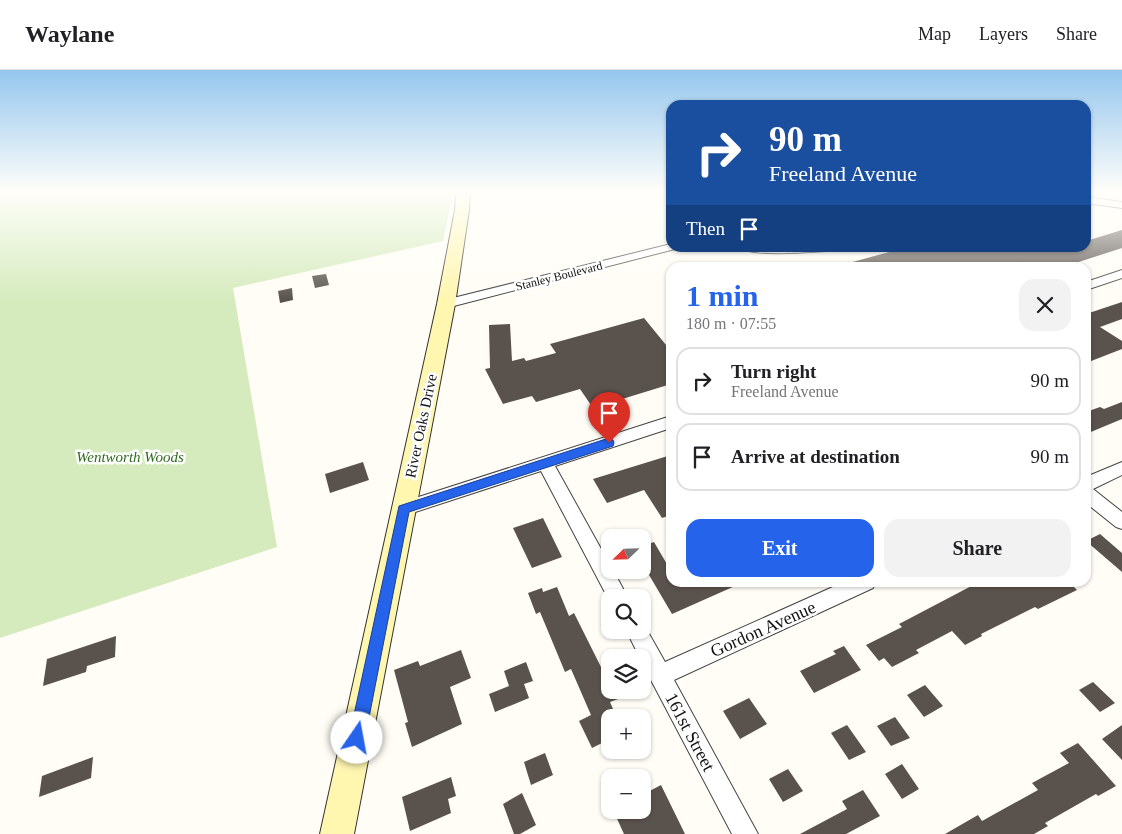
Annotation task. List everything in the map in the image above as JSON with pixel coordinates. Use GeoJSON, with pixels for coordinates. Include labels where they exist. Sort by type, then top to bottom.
{"type":"FeatureCollection","features":[{"type":"Feature","properties":{"kind":"main road","name":"River Oaks Drive"},"geometry":{"type":"LineString","coordinates":[[337,834],[446,304],[459,229]]}},
{"type":"Feature","properties":{"kind":"street","name":"Stanley Boulevard"},"geometry":{"type":"LineString","coordinates":[[446,304],[666,248]]}},
{"type":"Feature","properties":{"kind":"street"},"geometry":{"type":"LineString","coordinates":[[1091,284],[1122,274]]}},
{"type":"Feature","properties":{"kind":"street"},"geometry":{"type":"LineString","coordinates":[[403,509],[666,424]]}},
{"type":"Feature","properties":{"kind":"street"},"geometry":{"type":"LineString","coordinates":[[545,463],[613,589]]}},
{"type":"Feature","properties":{"kind":"street"},"geometry":{"type":"LineString","coordinates":[[1091,482],[1122,468]]}},
{"type":"Feature","properties":{"kind":"street"},"geometry":{"type":"LineString","coordinates":[[1091,497],[1122,522]]}},
{"type":"Feature","properties":{"kind":"street","name":"Gordon Avenue"},"geometry":{"type":"LineString","coordinates":[[660,675],[855,587]]}},
{"type":"Feature","properties":{"kind":"street","name":"161st Street"},"geometry":{"type":"LineString","coordinates":[[641,639],[745,834]]}},
{"type":"Feature","properties":{"kind":"green space","name":"Wentworth Woods"},"geometry":{"type":"Polygon","coordinates":[[[0,229],[446,229],[443,241],[233,288],[277,547],[0,638],[0,229]]]}},
{"type":"Feature","properties":{"kind":"building"},"geometry":{"type":"Polygon","coordinates":[[[1122,230],[1122,248],[1079,262],[852,262],[889,252],[1091,252],[1091,239],[1122,230]]]}},
{"type":"Feature","properties":{"kind":"building"},"geometry":{"type":"Polygon","coordinates":[[[326,274],[329,285],[315,288],[312,276],[326,274]]]}},
{"type":"Feature","properties":{"kind":"building"},"geometry":{"type":"Polygon","coordinates":[[[292,288],[293,300],[280,303],[278,291],[292,288]]]}},
{"type":"Feature","properties":{"kind":"building"},"geometry":{"type":"Polygon","coordinates":[[[1122,302],[1122,319],[1100,327],[1122,341],[1122,349],[1091,361],[1091,312],[1122,302]]]}},
{"type":"Feature","properties":{"kind":"building"},"geometry":{"type":"Polygon","coordinates":[[[644,318],[666,345],[666,386],[593,408],[580,389],[536,402],[532,396],[503,404],[485,369],[490,368],[489,325],[510,324],[512,361],[524,358],[526,361],[556,353],[550,344],[644,318]]]}},
{"type":"Feature","properties":{"kind":"building"},"geometry":{"type":"Polygon","coordinates":[[[1122,402],[1122,419],[1091,432],[1091,410],[1100,407],[1104,409],[1122,402]]]}},
{"type":"Feature","properties":{"kind":"building"},"geometry":{"type":"Polygon","coordinates":[[[666,457],[666,517],[662,518],[644,490],[607,503],[593,479],[666,457]]]}},
{"type":"Feature","properties":{"kind":"building"},"geometry":{"type":"Polygon","coordinates":[[[363,462],[369,480],[330,493],[325,474],[363,462]]]}},
{"type":"Feature","properties":{"kind":"building"},"geometry":{"type":"Polygon","coordinates":[[[543,518],[562,557],[532,568],[513,528],[543,518]]]}},
{"type":"Feature","properties":{"kind":"building"},"geometry":{"type":"Polygon","coordinates":[[[1100,534],[1122,553],[1122,572],[1091,545],[1091,538],[1100,534]]]}},
{"type":"Feature","properties":{"kind":"building"},"geometry":{"type":"Polygon","coordinates":[[[654,542],[666,562],[666,587],[733,587],[672,614],[651,578],[651,543],[654,542]]]}},
{"type":"Feature","properties":{"kind":"building"},"geometry":{"type":"Polygon","coordinates":[[[557,587],[569,616],[574,613],[601,667],[601,699],[618,699],[610,702],[613,709],[601,709],[601,744],[592,748],[579,721],[591,715],[571,669],[565,672],[540,612],[536,614],[528,593],[542,588],[543,592],[557,587]]]}},
{"type":"Feature","properties":{"kind":"building"},"geometry":{"type":"Polygon","coordinates":[[[969,587],[1074,587],[1077,590],[1038,609],[1035,607],[981,634],[982,636],[965,645],[952,631],[916,650],[919,653],[892,667],[884,658],[879,661],[866,645],[902,627],[899,624],[969,587]]]}},
{"type":"Feature","properties":{"kind":"building"},"geometry":{"type":"Polygon","coordinates":[[[116,636],[115,657],[87,666],[86,672],[43,686],[47,659],[116,636]]]}},
{"type":"Feature","properties":{"kind":"building"},"geometry":{"type":"Polygon","coordinates":[[[844,646],[861,670],[814,693],[800,671],[836,654],[833,651],[844,646]]]}},
{"type":"Feature","properties":{"kind":"building"},"geometry":{"type":"Polygon","coordinates":[[[461,650],[471,678],[450,687],[462,724],[412,747],[405,723],[408,722],[394,670],[418,661],[420,666],[461,650]]]}},
{"type":"Feature","properties":{"kind":"building"},"geometry":{"type":"Polygon","coordinates":[[[526,662],[533,681],[524,684],[529,698],[495,712],[489,694],[509,686],[504,671],[526,662]]]}},
{"type":"Feature","properties":{"kind":"building"},"geometry":{"type":"Polygon","coordinates":[[[1093,682],[1115,703],[1100,712],[1079,690],[1093,682]]]}},
{"type":"Feature","properties":{"kind":"building"},"geometry":{"type":"Polygon","coordinates":[[[925,685],[943,706],[924,717],[907,695],[925,685]]]}},
{"type":"Feature","properties":{"kind":"building"},"geometry":{"type":"Polygon","coordinates":[[[749,698],[767,724],[740,739],[723,711],[749,698]]]}},
{"type":"Feature","properties":{"kind":"building"},"geometry":{"type":"Polygon","coordinates":[[[895,717],[910,738],[891,746],[877,726],[895,717]]]}},
{"type":"Feature","properties":{"kind":"building"},"geometry":{"type":"Polygon","coordinates":[[[847,725],[866,752],[849,760],[831,733],[847,725]]]}},
{"type":"Feature","properties":{"kind":"building"},"geometry":{"type":"Polygon","coordinates":[[[1122,725],[1122,760],[1102,739],[1122,725]]]}},
{"type":"Feature","properties":{"kind":"building"},"geometry":{"type":"Polygon","coordinates":[[[1078,743],[1116,786],[1098,796],[1096,794],[1045,823],[1048,826],[1034,834],[945,834],[978,815],[982,821],[1038,790],[1032,783],[1069,763],[1060,753],[1078,743]]]}},
{"type":"Feature","properties":{"kind":"building"},"geometry":{"type":"Polygon","coordinates":[[[545,753],[553,775],[531,785],[524,762],[545,753]]]}},
{"type":"Feature","properties":{"kind":"building"},"geometry":{"type":"Polygon","coordinates":[[[93,757],[91,778],[39,797],[42,776],[93,757]]]}},
{"type":"Feature","properties":{"kind":"building"},"geometry":{"type":"Polygon","coordinates":[[[902,764],[919,789],[902,799],[885,774],[902,764]]]}},
{"type":"Feature","properties":{"kind":"building"},"geometry":{"type":"Polygon","coordinates":[[[788,769],[803,791],[783,802],[769,779],[788,769]]]}},
{"type":"Feature","properties":{"kind":"building"},"geometry":{"type":"Polygon","coordinates":[[[451,777],[456,796],[448,799],[451,813],[410,831],[402,797],[451,777]]]}},
{"type":"Feature","properties":{"kind":"building"},"geometry":{"type":"Polygon","coordinates":[[[661,785],[685,834],[624,834],[617,819],[651,819],[651,790],[661,785]]]}},
{"type":"Feature","properties":{"kind":"building"},"geometry":{"type":"Polygon","coordinates":[[[863,790],[880,816],[846,834],[800,834],[847,809],[842,801],[863,790]]]}},
{"type":"Feature","properties":{"kind":"building"},"geometry":{"type":"Polygon","coordinates":[[[522,793],[536,825],[520,834],[514,834],[503,804],[522,793]]]}},
{"type":"Feature","properties":{"kind":"route"},"geometry":{"type":"LineString","coordinates":[[357,738],[403,509],[609,443]]}}]}
